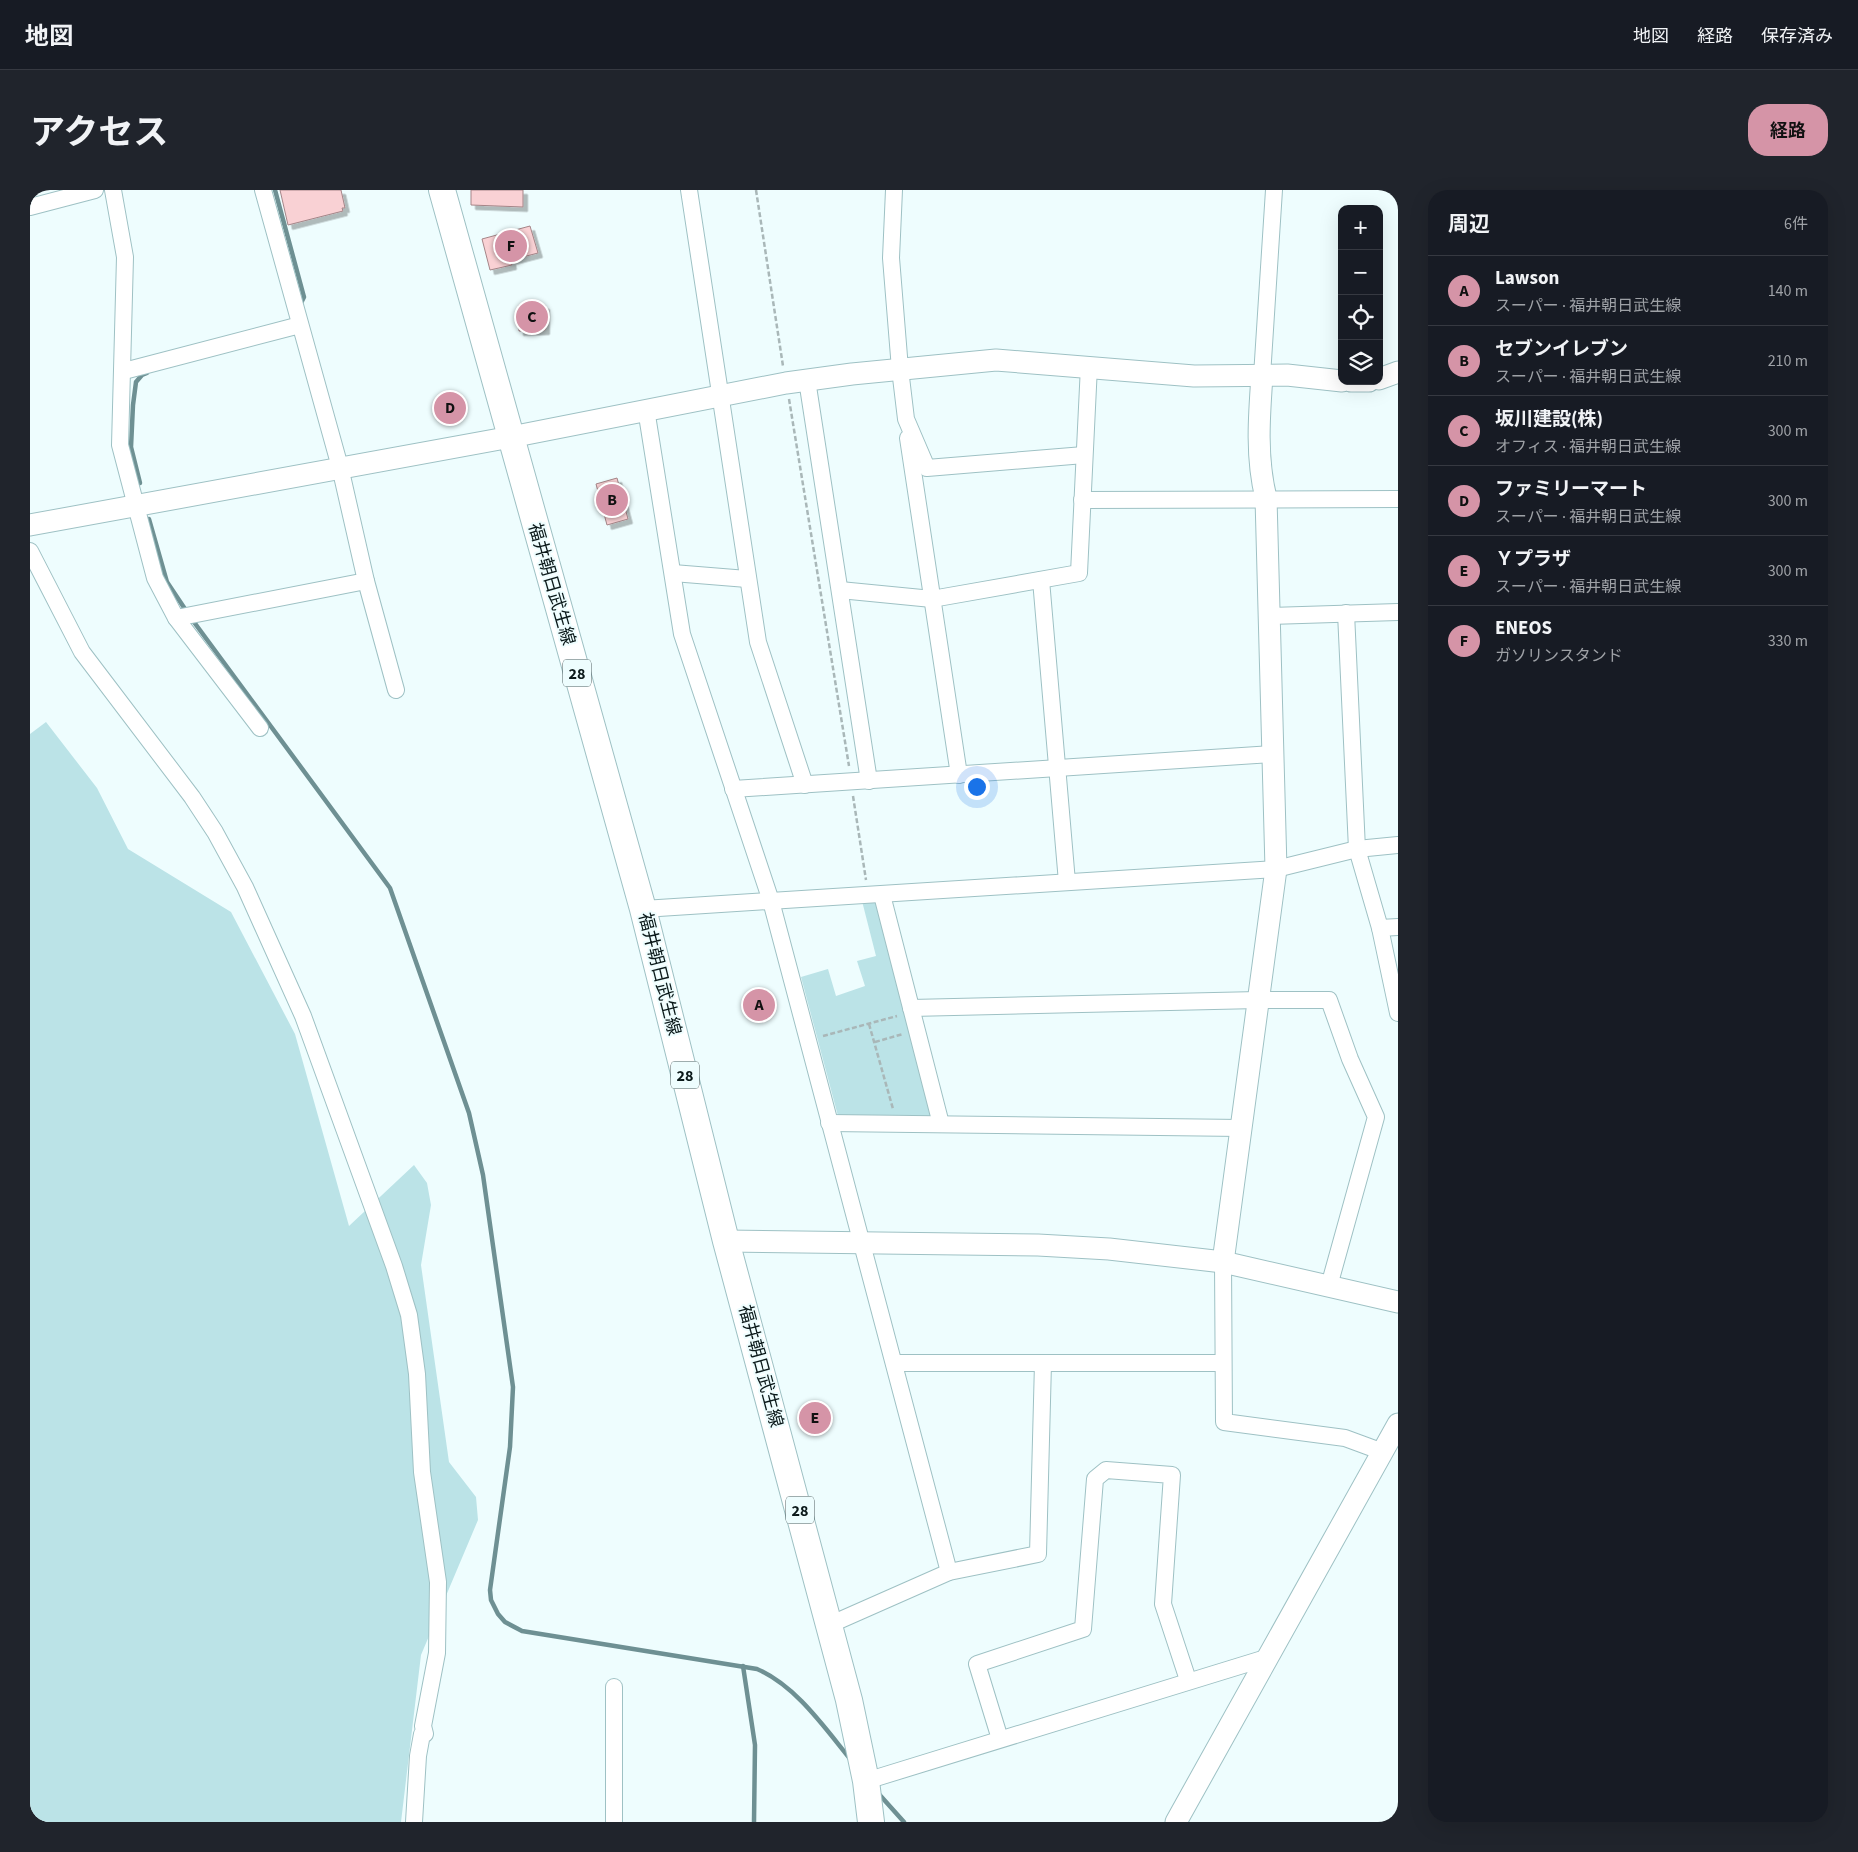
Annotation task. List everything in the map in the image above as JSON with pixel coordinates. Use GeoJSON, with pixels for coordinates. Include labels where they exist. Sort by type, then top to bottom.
{"type":"FeatureCollection","features":[{"type":"Feature","properties":{"kind":"main road","name":"福井朝日武生線"},"geometry":{"type":"LineString","coordinates":[[442,190],[643,909],[726,1241],[849,1700],[866,1781],[871,1822]]}},
{"type":"Feature","properties":{"kind":"street"},"geometry":{"type":"LineString","coordinates":[[30,207],[95,190]]}},
{"type":"Feature","properties":{"kind":"street"},"geometry":{"type":"LineString","coordinates":[[113,190],[126,257],[124,371],[120,445],[155,578],[176,618],[260,728]]}},
{"type":"Feature","properties":{"kind":"street"},"geometry":{"type":"LineString","coordinates":[[263,190],[340,467],[366,581],[396,690]]}},
{"type":"Feature","properties":{"kind":"street"},"geometry":{"type":"LineString","coordinates":[[689,190],[758,642],[805,785]]}},
{"type":"Feature","properties":{"kind":"street"},"geometry":{"type":"LineString","coordinates":[[894,190],[890,258],[900,370],[959,776]]}},
{"type":"Feature","properties":{"kind":"street"},"geometry":{"type":"LineString","coordinates":[[1274,190],[1258,421],[1261,481],[1266,498],[1276,869],[1223,1262],[1222,1363],[1224,1422],[1345,1438],[1383,1452]]}},
{"type":"Feature","properties":{"kind":"street"},"geometry":{"type":"LineString","coordinates":[[124,371],[300,325]]}},
{"type":"Feature","properties":{"kind":"street"},"geometry":{"type":"LineString","coordinates":[[30,525],[135,504],[511,437],[646,409],[807,380],[996,360],[1089,366],[1194,376],[1287,376],[1338,381]]}},
{"type":"Feature","properties":{"kind":"street"},"geometry":{"type":"LineString","coordinates":[[840,590],[932,598],[1079,573],[1089,366]]}},
{"type":"Feature","properties":{"kind":"street"},"geometry":{"type":"LineString","coordinates":[[1383,378],[1398,372]]}},
{"type":"Feature","properties":{"kind":"street"},"geometry":{"type":"LineString","coordinates":[[807,380],[869,780]]}},
{"type":"Feature","properties":{"kind":"street"},"geometry":{"type":"LineString","coordinates":[[646,409],[682,634],[771,901],[949,1572]]}},
{"type":"Feature","properties":{"kind":"street"},"geometry":{"type":"LineString","coordinates":[[906,419],[927,468],[1084,455]]}},
{"type":"Feature","properties":{"kind":"street"},"geometry":{"type":"LineString","coordinates":[[1082,500],[1398,499]]}},
{"type":"Feature","properties":{"kind":"street"},"geometry":{"type":"LineString","coordinates":[[30,551],[82,652],[192,797],[215,832],[245,887],[304,1016],[394,1266],[409,1315],[418,1374],[422,1472],[438,1582],[437,1653],[423,1726],[424,1734],[422,1734],[418,1756],[414,1822]]}},
{"type":"Feature","properties":{"kind":"street"},"geometry":{"type":"LineString","coordinates":[[673,573],[747,579]]}},
{"type":"Feature","properties":{"kind":"street"},"geometry":{"type":"LineString","coordinates":[[1041,580],[1066,882]]}},
{"type":"Feature","properties":{"kind":"street"},"geometry":{"type":"LineString","coordinates":[[176,618],[366,581]]}},
{"type":"Feature","properties":{"kind":"street"},"geometry":{"type":"LineString","coordinates":[[1270,616],[1398,612]]}},
{"type":"Feature","properties":{"kind":"street"},"geometry":{"type":"LineString","coordinates":[[1346,614],[1357,849],[1380,928],[1398,1013]]}},
{"type":"Feature","properties":{"kind":"street"},"geometry":{"type":"LineString","coordinates":[[733,789],[959,776],[1273,754]]}},
{"type":"Feature","properties":{"kind":"street"},"geometry":{"type":"LineString","coordinates":[[643,909],[1276,869],[1357,849],[1398,845]]}},
{"type":"Feature","properties":{"kind":"street"},"geometry":{"type":"LineString","coordinates":[[875,895],[905,1012],[917,1031],[940,1124]]}},
{"type":"Feature","properties":{"kind":"street"},"geometry":{"type":"LineString","coordinates":[[1380,928],[1398,927]]}},
{"type":"Feature","properties":{"kind":"street"},"geometry":{"type":"LineString","coordinates":[[905,1012],[1258,1000],[1330,1000],[1350,1060],[1376,1117],[1329,1286]]}},
{"type":"Feature","properties":{"kind":"street"},"geometry":{"type":"LineString","coordinates":[[829,1123],[1241,1128]]}},
{"type":"Feature","properties":{"kind":"street"},"geometry":{"type":"LineString","coordinates":[[726,1241],[1073,1246],[1223,1262],[1398,1302]]}},
{"type":"Feature","properties":{"kind":"street"},"geometry":{"type":"LineString","coordinates":[[894,1363],[1222,1363]]}},
{"type":"Feature","properties":{"kind":"street"},"geometry":{"type":"LineString","coordinates":[[829,1625],[949,1572],[1038,1554],[1043,1363]]}},
{"type":"Feature","properties":{"kind":"street"},"geometry":{"type":"LineString","coordinates":[[1176,1822],[1398,1424]]}},
{"type":"Feature","properties":{"kind":"street"},"geometry":{"type":"LineString","coordinates":[[1000,1739],[978,1664],[1083,1629],[1095,1479],[1106,1470],[1172,1475],[1163,1604],[1188,1680]]}},
{"type":"Feature","properties":{"kind":"street"},"geometry":{"type":"LineString","coordinates":[[866,1781],[1188,1680],[1269,1657]]}},
{"type":"Feature","properties":{"kind":"street"},"geometry":{"type":"LineString","coordinates":[[614,1687],[614,1822]]}},
{"type":"Feature","properties":{"kind":"path"},"geometry":{"type":"LineString","coordinates":[[756,190],[851,782],[875,895]]}},
{"type":"Feature","properties":{"kind":"path"},"geometry":{"type":"LineString","coordinates":[[807,1041],[905,1012]]}},
{"type":"Feature","properties":{"kind":"path"},"geometry":{"type":"LineString","coordinates":[[869,1024],[897,1124]]}},
{"type":"Feature","properties":{"kind":"path"},"geometry":{"type":"LineString","coordinates":[[874,1042],[917,1031]]}},
{"type":"Feature","properties":{"kind":"shaded area"},"geometry":{"type":"Polygon","coordinates":[[[46,722],[97,788],[128,849],[231,912],[295,1034],[349,1226],[414,1165],[427,1183],[431,1205],[421,1265],[449,1462],[476,1497],[478,1520],[421,1655],[401,1822],[30,1822],[30,734],[46,722]]]}},
{"type":"Feature","properties":{"kind":"shaded area"},"geometry":{"type":"Polygon","coordinates":[[[876,899],[931,1118],[838,1116],[801,977],[828,969],[836,996],[865,986],[857,961],[876,956],[862,901],[876,899]]]}},
{"type":"Feature","properties":{"kind":"building"},"geometry":{"type":"Polygon","coordinates":[[[280,190],[341,190],[345,208],[342,208],[343,211],[288,225],[280,190]]]}},
{"type":"Feature","properties":{"kind":"building"},"geometry":{"type":"Polygon","coordinates":[[[471,190],[523,190],[523,207],[471,205],[471,190]]]}},
{"type":"Feature","properties":{"kind":"building"},"geometry":{"type":"Polygon","coordinates":[[[530,226],[538,253],[511,260],[512,265],[490,270],[482,239],[530,226]]]}},
{"type":"Feature","properties":{"kind":"building"},"geometry":{"type":"Polygon","coordinates":[[[519,305],[545,305],[545,330],[519,331],[519,305]]]}},
{"type":"Feature","properties":{"kind":"building"},"geometry":{"type":"Polygon","coordinates":[[[617,478],[628,519],[607,525],[596,484],[617,478]]]}},
{"type":"Feature","properties":{"kind":"waterway"},"geometry":{"type":"LineString","coordinates":[[275,190],[304,297],[300,305]]}},
{"type":"Feature","properties":{"kind":"waterway"},"geometry":{"type":"LineString","coordinates":[[140,483],[131,447],[133,405],[136,382],[142,375],[147,373]]}},
{"type":"Feature","properties":{"kind":"waterway"},"geometry":{"type":"LineString","coordinates":[[149,519],[167,582],[187,612]]}},
{"type":"Feature","properties":{"kind":"waterway"},"geometry":{"type":"LineString","coordinates":[[191,618],[390,888],[469,1113],[483,1175],[513,1387],[510,1447],[490,1590],[491,1600],[498,1614],[505,1622],[522,1631],[757,1669],[771,1676],[809,1708],[851,1760]]}},
{"type":"Feature","properties":{"kind":"waterway"},"geometry":{"type":"LineString","coordinates":[[743,1666],[755,1745],[754,1822]]}},
{"type":"Feature","properties":{"kind":"waterway"},"geometry":{"type":"LineString","coordinates":[[878,1793],[904,1822]]}},
{"type":"Feature","properties":{"kind":"place","name":"ENEOS"},"geometry":{"type":"Point","coordinates":[511,246]}},
{"type":"Feature","properties":{"kind":"place","name":"坂川建設(株)"},"geometry":{"type":"Point","coordinates":[532,317]}},
{"type":"Feature","properties":{"kind":"place","name":"ファミリーマート"},"geometry":{"type":"Point","coordinates":[450,408]}},
{"type":"Feature","properties":{"kind":"place","name":"セブンイレブン"},"geometry":{"type":"Point","coordinates":[612,500]}},
{"type":"Feature","properties":{"kind":"place","name":"Lawson"},"geometry":{"type":"Point","coordinates":[759,1005]}},
{"type":"Feature","properties":{"kind":"place","name":"Ｙプラザ"},"geometry":{"type":"Point","coordinates":[815,1418]}}]}
